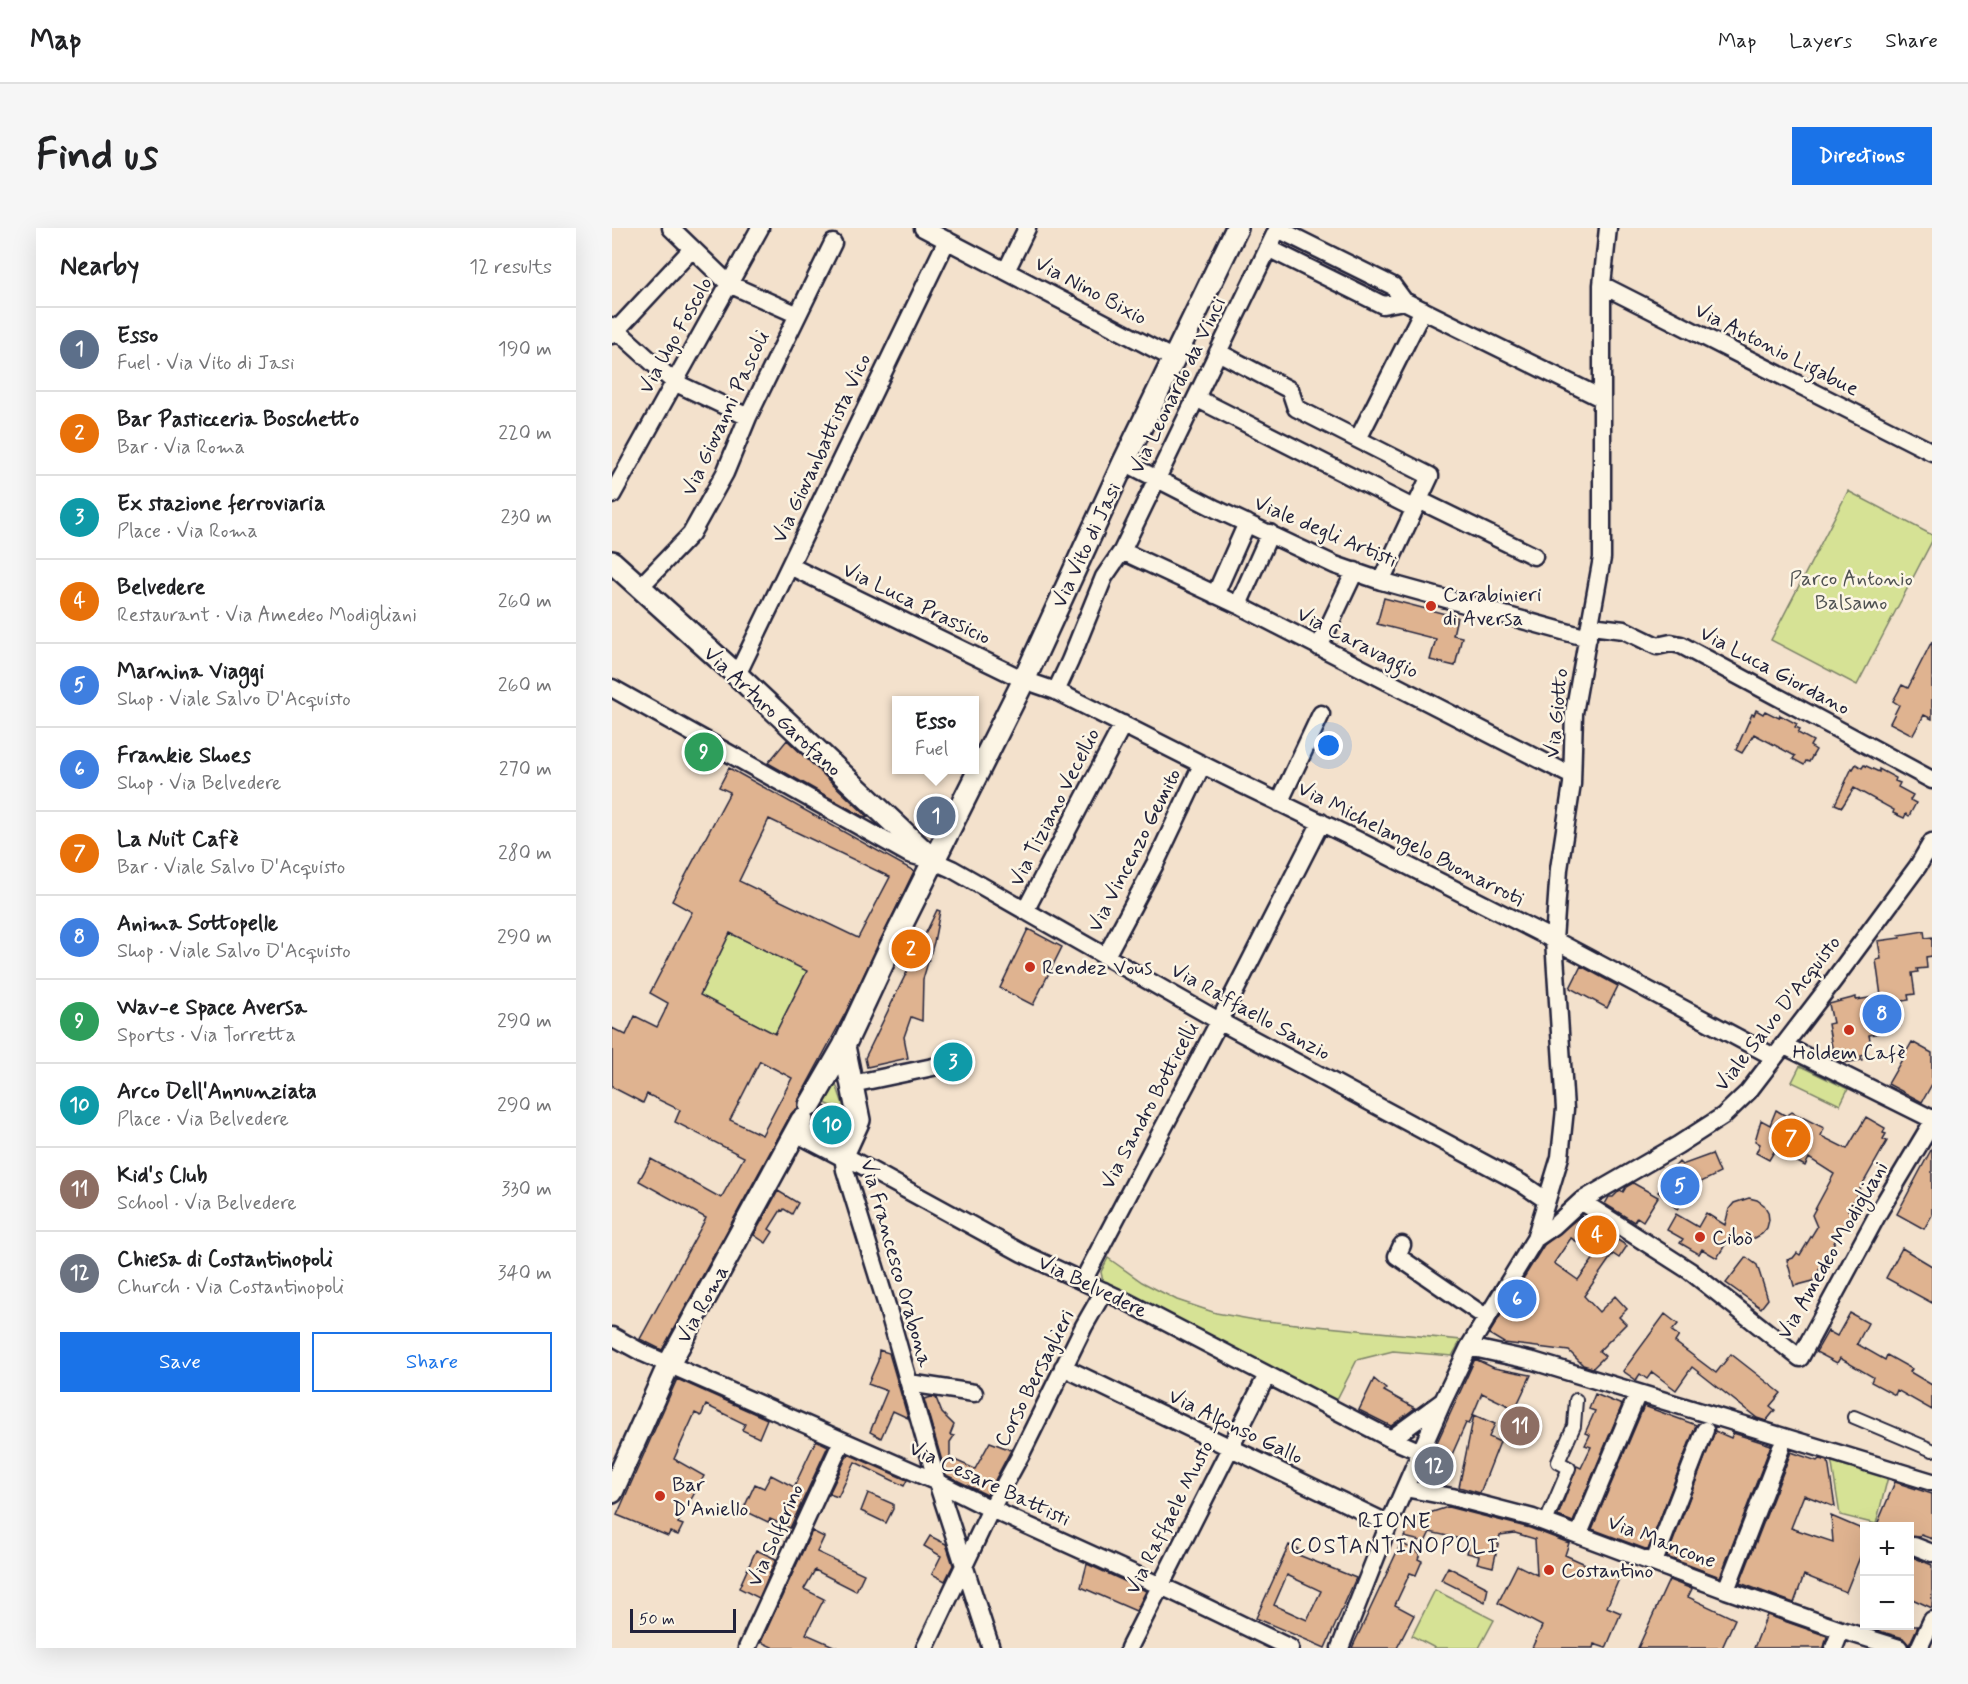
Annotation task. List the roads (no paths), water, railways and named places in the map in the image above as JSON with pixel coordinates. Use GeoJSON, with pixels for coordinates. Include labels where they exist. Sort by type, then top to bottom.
{"type":"FeatureCollection","features":[{"type":"Feature","properties":{"kind":"street"},"geometry":{"type":"LineString","coordinates":[[671,228],[729,284],[796,314]]}},
{"type":"Feature","properties":{"kind":"street","name":"Via Ugo Foscolo"},"geometry":{"type":"LineString","coordinates":[[612,495],[760,228]]}},
{"type":"Feature","properties":{"kind":"street"},"geometry":{"type":"LineString","coordinates":[[1006,271],[1027,228]]}},
{"type":"Feature","properties":{"kind":"street","name":"Via Vito di Jasi"},"geometry":{"type":"LineString","coordinates":[[979,770],[1024,680],[1124,462],[1238,228]]}},
{"type":"Feature","properties":{"kind":"street"},"geometry":{"type":"LineString","coordinates":[[1278,228],[1392,286],[1404,301],[1601,398]]}},
{"type":"Feature","properties":{"kind":"street","name":"Via Leonardo da Vinci"},"geometry":{"type":"LineString","coordinates":[[1056,691],[1104,577],[1122,551],[1278,228]]}},
{"type":"Feature","properties":{"kind":"street","name":"Via Giotto"},"geometry":{"type":"LineString","coordinates":[[1535,1239],[1543,1219],[1546,1200],[1560,1157],[1565,1109],[1554,940],[1559,869],[1572,776],[1574,713],[1602,558],[1602,285],[1608,228]]}},
{"type":"Feature","properties":{"kind":"street","name":"Via Nino Bixio"},"geometry":{"type":"LineString","coordinates":[[935,232],[1174,359]]}},
{"type":"Feature","properties":{"kind":"street","name":"Via Giovanbattista Vico"},"geometry":{"type":"LineString","coordinates":[[737,675],[790,566],[935,232]]}},
{"type":"Feature","properties":{"kind":"street","name":"Via Giovanni Pascoli"},"geometry":{"type":"LineString","coordinates":[[639,588],[691,534],[725,472],[747,417],[832,243]]}},
{"type":"Feature","properties":{"kind":"street"},"geometry":{"type":"LineString","coordinates":[[1268,248],[1383,304],[1404,301]]}},
{"type":"Feature","properties":{"kind":"street"},"geometry":{"type":"LineString","coordinates":[[692,249],[614,330],[674,382],[747,417]]}},
{"type":"Feature","properties":{"kind":"street","name":"Via Antonio Ligabue"},"geometry":{"type":"LineString","coordinates":[[1602,285],[1932,452]]}},
{"type":"Feature","properties":{"kind":"street"},"geometry":{"type":"LineString","coordinates":[[1358,439],[1423,310]]}},
{"type":"Feature","properties":{"kind":"street"},"geometry":{"type":"LineString","coordinates":[[1218,352],[1290,390],[1296,408],[1430,476],[1381,581]]}},
{"type":"Feature","properties":{"kind":"street"},"geometry":{"type":"LineString","coordinates":[[1196,398],[1417,504],[1534,556]]}},
{"type":"Feature","properties":{"kind":"street","name":"Viale degli Artisti"},"geometry":{"type":"LineString","coordinates":[[1124,462],[1335,565],[1381,581],[1589,632]]}},
{"type":"Feature","properties":{"kind":"street"},"geometry":{"type":"LineString","coordinates":[[1215,595],[1247,523]]}},
{"type":"Feature","properties":{"kind":"street"},"geometry":{"type":"LineString","coordinates":[[1238,605],[1270,533]]}},
{"type":"Feature","properties":{"kind":"street","name":"Via Caravaggio"},"geometry":{"type":"LineString","coordinates":[[1122,551],[1238,605],[1572,776]]}},
{"type":"Feature","properties":{"kind":"street","name":"Via Arturo Garofano"},"geometry":{"type":"LineString","coordinates":[[612,562],[737,675],[934,861]]}},
{"type":"Feature","properties":{"kind":"street","name":"Via Luca Prassicio"},"geometry":{"type":"LineString","coordinates":[[790,566],[1024,680]]}},
{"type":"Feature","properties":{"kind":"street"},"geometry":{"type":"LineString","coordinates":[[1319,647],[1355,571]]}},
{"type":"Feature","properties":{"kind":"street","name":"Via Luca Giordano"},"geometry":{"type":"LineString","coordinates":[[1589,632],[1624,630],[1657,646],[1671,643],[1681,645],[1932,780]]}},
{"type":"Feature","properties":{"kind":"street","name":"Via Michelangelo Buonarroti"},"geometry":{"type":"LineString","coordinates":[[1024,680],[1056,691],[1779,1051],[1932,1121]]}},
{"type":"Feature","properties":{"kind":"street","name":"Via Raffaello Sanzio"},"geometry":{"type":"LineString","coordinates":[[612,688],[909,854],[952,869],[1219,1021],[1521,1183],[1546,1200]]}},
{"type":"Feature","properties":{"kind":"street"},"geometry":{"type":"LineString","coordinates":[[1279,802],[1322,714]]}},
{"type":"Feature","properties":{"kind":"street","name":"Via Tiziano Vecellio"},"geometry":{"type":"LineString","coordinates":[[1025,911],[1123,724]]}},
{"type":"Feature","properties":{"kind":"street","name":"Via Vincenzo Gemito"},"geometry":{"type":"LineString","coordinates":[[1106,956],[1156,862],[1202,765]]}},
{"type":"Feature","properties":{"kind":"street","name":"Via Vito di Jasi"},"geometry":{"type":"LineString","coordinates":[[934,861],[977,774]]}},
{"type":"Feature","properties":{"kind":"street"},"geometry":{"type":"LineString","coordinates":[[873,834],[887,817]]}},
{"type":"Feature","properties":{"kind":"street","name":"Via Sandro Botticelli"},"geometry":{"type":"LineString","coordinates":[[1083,1281],[1321,822]]}},
{"type":"Feature","properties":{"kind":"street","name":"Viale Salvo D'Acquisto"},"geometry":{"type":"LineString","coordinates":[[1535,1239],[1554,1226],[1581,1201],[1723,1116],[1748,1092],[1833,981],[1925,869],[1932,842]]}},
{"type":"Feature","properties":{"kind":"street","name":"Via Roma"},"geometry":{"type":"LineString","coordinates":[[612,1492],[669,1364],[844,1046],[934,861]]}},
{"type":"Feature","properties":{"kind":"street"},"geometry":{"type":"LineString","coordinates":[[843,1155],[859,1120],[844,1046]]}},
{"type":"Feature","properties":{"kind":"street"},"geometry":{"type":"LineString","coordinates":[[852,1084],[933,1067]]}},
{"type":"Feature","properties":{"kind":"street","name":"Via Belvedere"},"geometry":{"type":"LineString","coordinates":[[803,1119],[843,1155],[1022,1252],[1104,1291],[1391,1439],[1421,1452]]}},
{"type":"Feature","properties":{"kind":"street","name":"Via Amedeo Modigliani"},"geometry":{"type":"LineString","coordinates":[[1581,1201],[1690,1271],[1800,1358],[1880,1210],[1932,1121]]}},
{"type":"Feature","properties":{"kind":"street","name":"Via Francesco Orabona"},"geometry":{"type":"LineString","coordinates":[[843,1155],[845,1170],[937,1482],[991,1648]]}},
{"type":"Feature","properties":{"kind":"street"},"geometry":{"type":"LineString","coordinates":[[1340,1648],[1389,1524],[1443,1401],[1469,1347],[1535,1239]]}},
{"type":"Feature","properties":{"kind":"street"},"geometry":{"type":"LineString","coordinates":[[1402,1245],[1397,1256],[1487,1318]]}},
{"type":"Feature","properties":{"kind":"street","name":"Corso Bersaglieri"},"geometry":{"type":"LineString","coordinates":[[925,1648],[991,1509],[1104,1291]]}},
{"type":"Feature","properties":{"kind":"street","name":"Via Cesare Battisti"},"geometry":{"type":"LineString","coordinates":[[612,1336],[669,1364],[937,1482],[1290,1648]]}},
{"type":"Feature","properties":{"kind":"street"},"geometry":{"type":"LineString","coordinates":[[1469,1347],[1533,1361],[1932,1482]]}},
{"type":"Feature","properties":{"kind":"street","name":"Via Alfonso Gallo"},"geometry":{"type":"LineString","coordinates":[[1063,1367],[1389,1524]]}},
{"type":"Feature","properties":{"kind":"street","name":"Via Raffaele Musto"},"geometry":{"type":"LineString","coordinates":[[1129,1648],[1267,1375]]}},
{"type":"Feature","properties":{"kind":"street","name":"Via Francesco Orabona"},"geometry":{"type":"LineString","coordinates":[[909,1383],[974,1393]]}},
{"type":"Feature","properties":{"kind":"street"},"geometry":{"type":"LineString","coordinates":[[1546,1522],[1569,1468],[1558,1462],[1574,1426],[1576,1400]]}},
{"type":"Feature","properties":{"kind":"street"},"geometry":{"type":"LineString","coordinates":[[1579,1534],[1635,1400]]}},
{"type":"Feature","properties":{"kind":"street"},"geometry":{"type":"LineString","coordinates":[[1391,1439],[1443,1401]]}},
{"type":"Feature","properties":{"kind":"street"},"geometry":{"type":"LineString","coordinates":[[1854,1417],[1932,1450]]}},
{"type":"Feature","properties":{"kind":"street"},"geometry":{"type":"LineString","coordinates":[[1654,1562],[1705,1430]]}},
{"type":"Feature","properties":{"kind":"street","name":"Via Solferino"},"geometry":{"type":"LineString","coordinates":[[747,1648],[842,1440]]}},
{"type":"Feature","properties":{"kind":"street"},"geometry":{"type":"LineString","coordinates":[[1726,1590],[1781,1448]]}},
{"type":"Feature","properties":{"kind":"street","name":"Via Mancone"},"geometry":{"type":"LineString","coordinates":[[1405,1488],[1452,1497],[1546,1522],[1726,1590],[1899,1648]]}},
{"type":"Feature","properties":{"kind":"street"},"geometry":{"type":"LineString","coordinates":[[1914,1546],[1932,1553]]}},
{"type":"Feature","properties":{"kind":"street"},"geometry":{"type":"LineString","coordinates":[[1919,1648],[1932,1620]]}},
{"type":"Feature","properties":{"kind":"street"},"geometry":{"type":"LineString","coordinates":[[1834,1648],[1841,1630]]}},
{"type":"Feature","properties":{"kind":"place","name":"Carabinieri di Aversa"},"geometry":{"type":"Point","coordinates":[1431,606]}},
{"type":"Feature","properties":{"kind":"place","name":"Wav-e Space Aversa"},"geometry":{"type":"Point","coordinates":[704,752]}},
{"type":"Feature","properties":{"kind":"place","name":"Esso"},"geometry":{"type":"Point","coordinates":[936,816]}},
{"type":"Feature","properties":{"kind":"place","name":"Bar Pasticceria Boschetto"},"geometry":{"type":"Point","coordinates":[911,949]}},
{"type":"Feature","properties":{"kind":"place","name":"Rendez Vous"},"geometry":{"type":"Point","coordinates":[1030,967]}},
{"type":"Feature","properties":{"kind":"place","name":"Anima Sottopelle"},"geometry":{"type":"Point","coordinates":[1882,1014]}},
{"type":"Feature","properties":{"kind":"place","name":"Holdem Cafè"},"geometry":{"type":"Point","coordinates":[1849,1030]}},
{"type":"Feature","properties":{"kind":"place","name":"Ex stazione ferroviaria"},"geometry":{"type":"Point","coordinates":[953,1062]}},
{"type":"Feature","properties":{"kind":"place","name":"Arco Dell'Annunziata"},"geometry":{"type":"Point","coordinates":[832,1125]}},
{"type":"Feature","properties":{"kind":"place","name":"La Nuit Cafè"},"geometry":{"type":"Point","coordinates":[1791,1138]}},
{"type":"Feature","properties":{"kind":"place","name":"Marnina Viaggi"},"geometry":{"type":"Point","coordinates":[1680,1186]}},
{"type":"Feature","properties":{"kind":"place","name":"Belvedere"},"geometry":{"type":"Point","coordinates":[1597,1235]}},
{"type":"Feature","properties":{"kind":"place","name":"Cibò"},"geometry":{"type":"Point","coordinates":[1700,1237]}},
{"type":"Feature","properties":{"kind":"place","name":"Frankie Shoes"},"geometry":{"type":"Point","coordinates":[1517,1299]}},
{"type":"Feature","properties":{"kind":"place","name":"Kid's Club"},"geometry":{"type":"Point","coordinates":[1520,1426]}},
{"type":"Feature","properties":{"kind":"place","name":"Chiesa di Costantinopoli"},"geometry":{"type":"Point","coordinates":[1434,1466]}},
{"type":"Feature","properties":{"kind":"place","name":"Bar D'Aniello"},"geometry":{"type":"Point","coordinates":[660,1496]}},
{"type":"Feature","properties":{"kind":"place","name":"Costantino"},"geometry":{"type":"Point","coordinates":[1549,1570]}},
{"type":"Feature","properties":{"kind":"district","name":"RIONE COSTANTINOPOLI"},"geometry":{"type":"Point","coordinates":[1395,1532]}},
{"type":"Feature","properties":{"kind":"park label","name":"Parco Antonio Balsamo"},"geometry":{"type":"Point","coordinates":[1851,590]}}]}
